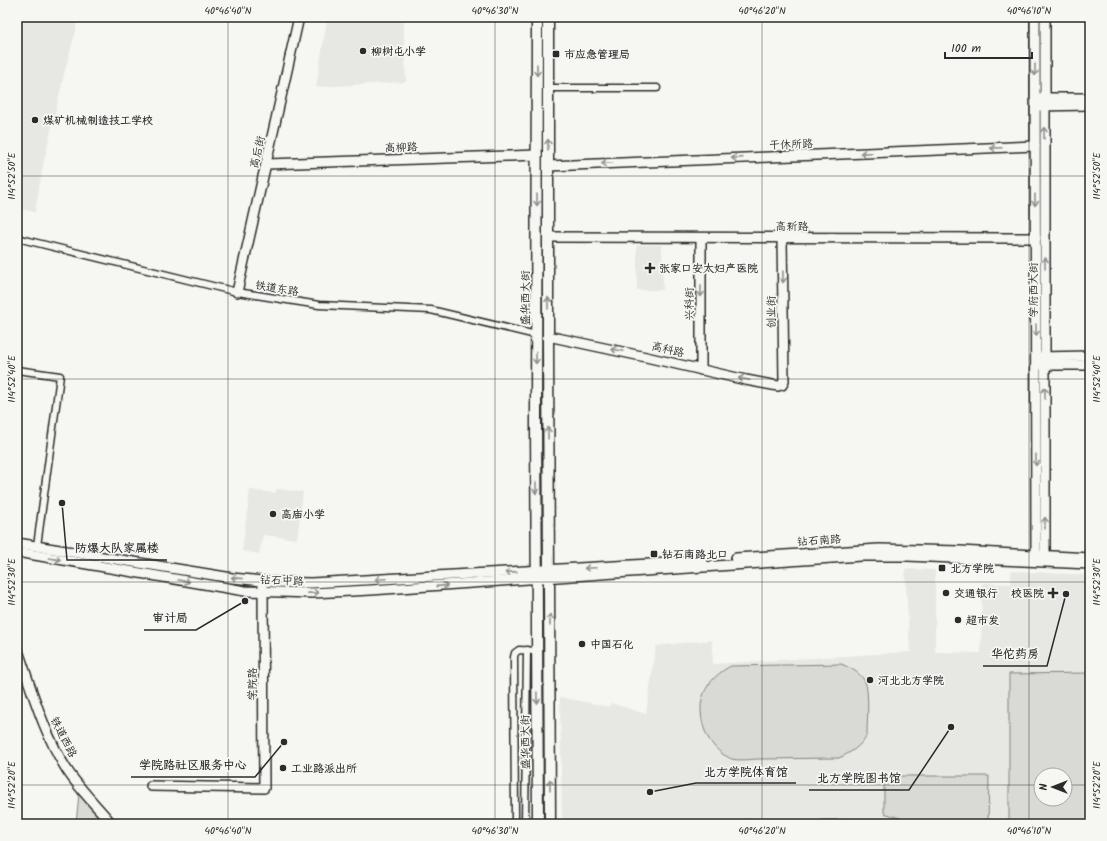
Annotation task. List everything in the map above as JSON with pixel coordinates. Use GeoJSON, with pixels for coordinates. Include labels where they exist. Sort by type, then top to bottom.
{"type":"FeatureCollection","features":[{"type":"Feature","properties":{"kind":"main road","name":"盛华西大街"},"geometry":{"type":"LineString","coordinates":[[537,17],[537,575],[533,653],[538,824]]}},
{"type":"Feature","properties":{"kind":"main road","name":"盛华西大街"},"geometry":{"type":"LineString","coordinates":[[548,17],[550,824]]}},
{"type":"Feature","properties":{"kind":"main road"},"geometry":{"type":"LineString","coordinates":[[536,455],[548,455]]}},
{"type":"Feature","properties":{"kind":"street","name":"高后街"},"geometry":{"type":"LineString","coordinates":[[237,292],[299,17]]}},
{"type":"Feature","properties":{"kind":"street"},"geometry":{"type":"LineString","coordinates":[[532,17],[532,31],[537,49]]}},
{"type":"Feature","properties":{"kind":"street","name":"学府西大街"},"geometry":{"type":"LineString","coordinates":[[1035,17],[1040,102],[1041,559]]}},
{"type":"Feature","properties":{"kind":"street","name":"学府西大街"},"geometry":{"type":"LineString","coordinates":[[1040,361],[1035,146],[1040,102],[1045,17]]}},
{"type":"Feature","properties":{"kind":"street"},"geometry":{"type":"LineString","coordinates":[[548,88],[657,88]]}},
{"type":"Feature","properties":{"kind":"street"},"geometry":{"type":"LineString","coordinates":[[1040,102],[1090,98]]}},
{"type":"Feature","properties":{"kind":"street"},"geometry":{"type":"LineString","coordinates":[[1040,102],[1090,105]]}},
{"type":"Feature","properties":{"kind":"street","name":"干休所路"},"geometry":{"type":"LineString","coordinates":[[548,166],[1035,146]]}},
{"type":"Feature","properties":{"kind":"street","name":"高柳路"},"geometry":{"type":"LineString","coordinates":[[266,164],[537,155]]}},
{"type":"Feature","properties":{"kind":"street","name":"铁道东路"},"geometry":{"type":"LineString","coordinates":[[17,238],[237,292],[319,305],[431,310],[536,335]]}},
{"type":"Feature","properties":{"kind":"street","name":"高新路"},"geometry":{"type":"LineString","coordinates":[[548,238],[1036,238]]}},
{"type":"Feature","properties":{"kind":"street","name":"兴科街"},"geometry":{"type":"LineString","coordinates":[[701,238],[701,370]]}},
{"type":"Feature","properties":{"kind":"street","name":"创业街"},"geometry":{"type":"LineString","coordinates":[[782,238],[784,381],[782,385]]}},
{"type":"Feature","properties":{"kind":"street","name":"高科路"},"geometry":{"type":"LineString","coordinates":[[548,336],[746,380],[778,386],[782,385]]}},
{"type":"Feature","properties":{"kind":"street"},"geometry":{"type":"LineString","coordinates":[[1040,361],[1090,356]]}},
{"type":"Feature","properties":{"kind":"street"},"geometry":{"type":"LineString","coordinates":[[1040,361],[1090,364]]}},
{"type":"Feature","properties":{"kind":"street"},"geometry":{"type":"LineString","coordinates":[[17,370],[60,376],[38,546]]}},
{"type":"Feature","properties":{"kind":"street","name":"钻石中路"},"geometry":{"type":"LineString","coordinates":[[17,543],[232,578],[263,581],[312,583],[537,575]]}},
{"type":"Feature","properties":{"kind":"street","name":"钻石中路"},"geometry":{"type":"LineString","coordinates":[[17,552],[238,590],[263,592],[312,593],[550,574]]}},
{"type":"Feature","properties":{"kind":"street","name":"钻石南路"},"geometry":{"type":"LineString","coordinates":[[550,574],[861,556],[1041,559],[1090,558]]}},
{"type":"Feature","properties":{"kind":"street","name":"钻石南路"},"geometry":{"type":"LineString","coordinates":[[1041,559],[1090,564]]}},
{"type":"Feature","properties":{"kind":"street","name":"学院路"},"geometry":{"type":"LineString","coordinates":[[151,786],[264,788],[263,581]]}},
{"type":"Feature","properties":{"kind":"street","name":"铁道西路"},"geometry":{"type":"LineString","coordinates":[[17,648],[36,707],[55,748],[86,796],[112,824]]}},
{"type":"Feature","properties":{"kind":"street"},"geometry":{"type":"LineString","coordinates":[[515,822],[514,657],[515,652],[519,650],[533,653],[525,824]]}},
{"type":"Feature","properties":{"kind":"shaded area","name":"煤矿机械制造技工学校"},"geometry":{"type":"Polygon","coordinates":[[[17,17],[76,17],[76,30],[65,70],[42,170],[35,212],[17,208],[17,17]]]}},
{"type":"Feature","properties":{"kind":"shaded area","name":"柳树屯小学"},"geometry":{"type":"Polygon","coordinates":[[[403,17],[406,82],[316,87],[327,20],[403,17]]]}},
{"type":"Feature","properties":{"kind":"shaded area","name":"张家口安太妇产医院"},"geometry":{"type":"Polygon","coordinates":[[[637,245],[662,245],[663,290],[637,290],[637,245]]]}},
{"type":"Feature","properties":{"kind":"shaded area","name":"高庙小学"},"geometry":{"type":"Polygon","coordinates":[[[277,489],[303,492],[297,539],[263,535],[259,554],[242,551],[250,490],[275,493],[277,489]]]}},
{"type":"Feature","properties":{"kind":"shaded area","name":"河北北方学院"},"geometry":{"type":"Polygon","coordinates":[[[905,569],[935,570],[935,652],[981,653],[982,583],[1011,584],[1011,571],[1090,575],[1090,824],[562,824],[560,697],[609,707],[611,703],[646,714],[656,646],[712,640],[713,664],[910,652],[905,569]]]}},
{"type":"Feature","properties":{"kind":"shaded area"},"geometry":{"type":"Polygon","coordinates":[[[841,664],[854,670],[862,677],[866,684],[868,698],[867,734],[859,746],[847,754],[839,758],[735,760],[730,759],[718,751],[706,734],[701,715],[703,695],[706,688],[714,678],[725,669],[731,666],[841,664]]]}},
{"type":"Feature","properties":{"kind":"shaded area"},"geometry":{"type":"Polygon","coordinates":[[[1090,673],[1090,824],[1009,824],[1009,674],[1090,673]]]}},
{"type":"Feature","properties":{"kind":"shaded area"},"geometry":{"type":"Polygon","coordinates":[[[884,776],[989,776],[988,824],[919,824],[884,813],[884,776]]]}},
{"type":"Feature","properties":{"kind":"shaded area"},"geometry":{"type":"Polygon","coordinates":[[[79,793],[104,824],[76,824],[79,793]]]}},
{"type":"Feature","properties":{"kind":"shaded area"},"geometry":{"type":"Polygon","coordinates":[[[745,820],[788,820],[788,824],[745,824],[745,820]]]}},
{"type":"Feature","properties":{"kind":"shaded area"},"geometry":{"type":"Polygon","coordinates":[[[822,820],[847,820],[847,824],[822,824],[822,820]]]}},
{"type":"Feature","properties":{"kind":"place","name":"柳树屯小学"},"geometry":{"type":"Point","coordinates":[363,51]}},
{"type":"Feature","properties":{"kind":"place","name":"市应急管理局"},"geometry":{"type":"Point","coordinates":[556,54]}},
{"type":"Feature","properties":{"kind":"place","name":"煤矿机械制造技工学校"},"geometry":{"type":"Point","coordinates":[35,120]}},
{"type":"Feature","properties":{"kind":"place","name":"张家口安太妇产医院"},"geometry":{"type":"Point","coordinates":[650,268]}},
{"type":"Feature","properties":{"kind":"place","name":"防爆大队家属楼"},"geometry":{"type":"Point","coordinates":[62,503]}},
{"type":"Feature","properties":{"kind":"place","name":"高庙小学"},"geometry":{"type":"Point","coordinates":[273,514]}},
{"type":"Feature","properties":{"kind":"place","name":"钻石南路北口"},"geometry":{"type":"Point","coordinates":[654,554]}},
{"type":"Feature","properties":{"kind":"place","name":"北方学院"},"geometry":{"type":"Point","coordinates":[942,568]}},
{"type":"Feature","properties":{"kind":"place","name":"交通银行"},"geometry":{"type":"Point","coordinates":[946,593]}},
{"type":"Feature","properties":{"kind":"place","name":"校医院"},"geometry":{"type":"Point","coordinates":[1053,593]}},
{"type":"Feature","properties":{"kind":"place","name":"华佗药房"},"geometry":{"type":"Point","coordinates":[1066,594]}},
{"type":"Feature","properties":{"kind":"place","name":"审计局"},"geometry":{"type":"Point","coordinates":[245,601]}},
{"type":"Feature","properties":{"kind":"place","name":"超市发"},"geometry":{"type":"Point","coordinates":[958,620]}},
{"type":"Feature","properties":{"kind":"place","name":"中国石化"},"geometry":{"type":"Point","coordinates":[582,644]}},
{"type":"Feature","properties":{"kind":"place","name":"河北北方学院"},"geometry":{"type":"Point","coordinates":[870,680]}},
{"type":"Feature","properties":{"kind":"place","name":"北方学院图书馆"},"geometry":{"type":"Point","coordinates":[951,727]}},
{"type":"Feature","properties":{"kind":"place","name":"学院路社区服务中心"},"geometry":{"type":"Point","coordinates":[284,742]}},
{"type":"Feature","properties":{"kind":"place","name":"工业路派出所"},"geometry":{"type":"Point","coordinates":[283,768]}},
{"type":"Feature","properties":{"kind":"place","name":"北方学院体育馆"},"geometry":{"type":"Point","coordinates":[650,792]}}]}
